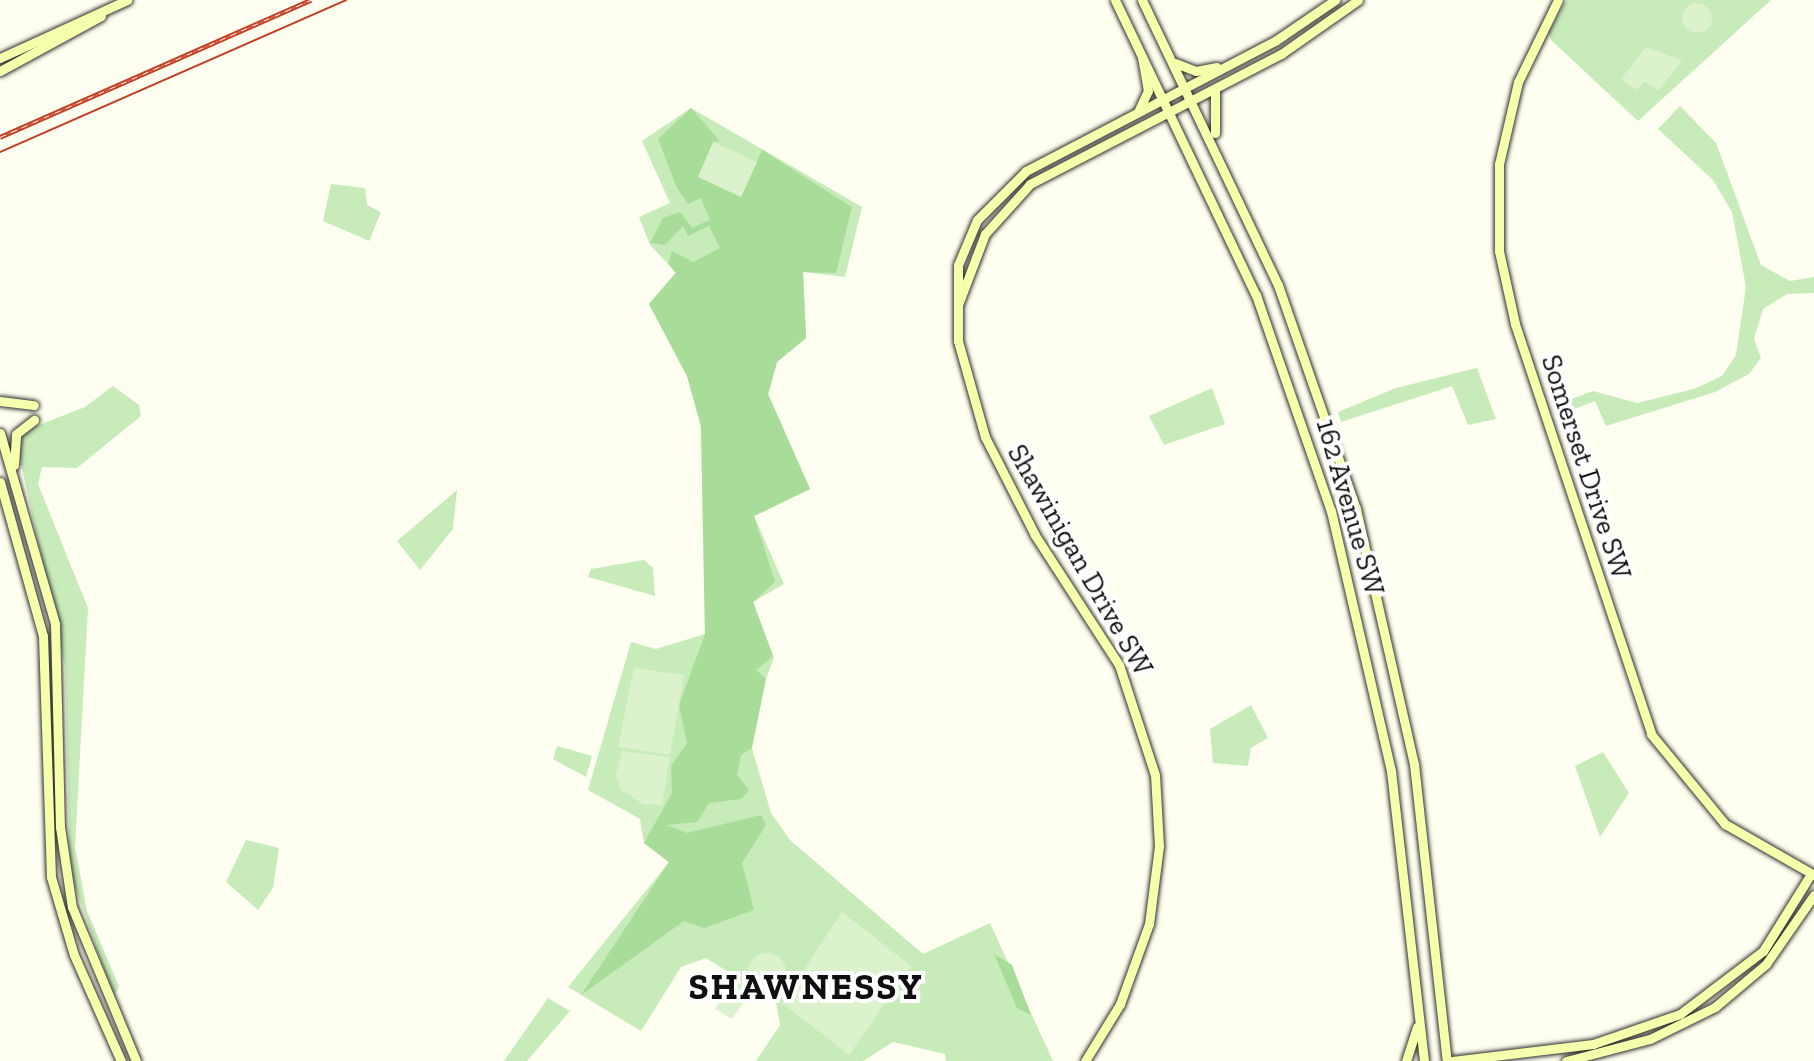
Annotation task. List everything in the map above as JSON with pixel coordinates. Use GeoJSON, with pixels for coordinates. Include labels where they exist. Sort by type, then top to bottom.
{"type":"FeatureCollection","features":[{"type":"Feature","properties":{"kind":"main road","name":"162 Avenue SW"},"geometry":{"type":"LineString","coordinates":[[1115,0],[1173,110],[1256,295],[1335,523],[1391,771],[1424,1061]]}},
{"type":"Feature","properties":{"kind":"main road","name":"162 Avenue SW"},"geometry":{"type":"LineString","coordinates":[[1142,0],[1222,157],[1320,398],[1385,617],[1427,853],[1450,1061]]}},
{"type":"Feature","properties":{"kind":"main road","name":"Shawinigan Drive SW"},"geometry":{"type":"LineString","coordinates":[[1085,1061],[1120,1004],[1149,924],[1159,846],[1155,775],[1119,665],[994,458],[965,375],[958,306],[966,242],[999,193],[1039,163],[1228,65],[1335,0]]}},
{"type":"Feature","properties":{"kind":"main road","name":"Shawinigan Drive SW"},"geometry":{"type":"LineString","coordinates":[[958,306],[985,234],[1024,188],[1215,89],[1358,0]]}},
{"type":"Feature","properties":{"kind":"main road","name":"Somerset Drive SW"},"geometry":{"type":"LineString","coordinates":[[1558,0],[1518,82],[1499,164],[1499,251],[1515,324],[1651,734],[1725,824],[1813,875]]}},
{"type":"Feature","properties":{"kind":"main road"},"geometry":{"type":"LineString","coordinates":[[0,58],[122,2]]}},
{"type":"Feature","properties":{"kind":"main road"},"geometry":{"type":"LineString","coordinates":[[0,71],[122,2]]}},
{"type":"Feature","properties":{"kind":"main road"},"geometry":{"type":"LineString","coordinates":[[1136,35],[1148,91],[1137,113]]}},
{"type":"Feature","properties":{"kind":"main road"},"geometry":{"type":"LineString","coordinates":[[1175,63],[1196,71],[1228,65]]}},
{"type":"Feature","properties":{"kind":"main road"},"geometry":{"type":"LineString","coordinates":[[1215,89],[1211,115],[1222,157]]}},
{"type":"Feature","properties":{"kind":"main road"},"geometry":{"type":"LineString","coordinates":[[0,401],[34,405]]}},
{"type":"Feature","properties":{"kind":"main road"},"geometry":{"type":"LineString","coordinates":[[18,492],[14,439],[34,420]]}},
{"type":"Feature","properties":{"kind":"main road"},"geometry":{"type":"LineString","coordinates":[[0,433],[18,492],[61,672],[65,873],[87,950],[136,1061]]}},
{"type":"Feature","properties":{"kind":"main road"},"geometry":{"type":"LineString","coordinates":[[0,482],[43,636],[51,877],[74,955],[121,1061]]}},
{"type":"Feature","properties":{"kind":"main road"},"geometry":{"type":"LineString","coordinates":[[1450,1061],[1593,1044],[1694,1007],[1763,951],[1813,875]]}},
{"type":"Feature","properties":{"kind":"main road"},"geometry":{"type":"LineString","coordinates":[[1566,1061],[1650,1039],[1715,1007],[1766,964],[1814,895]]}},
{"type":"Feature","properties":{"kind":"main road"},"geometry":{"type":"LineString","coordinates":[[1406,1061],[1419,1008]]}},
{"type":"Feature","properties":{"kind":"green space"},"geometry":{"type":"Polygon","coordinates":[[[1567,0],[1771,0],[1638,121],[1552,41],[1548,33],[1567,0]]]}},
{"type":"Feature","properties":{"kind":"green space"},"geometry":{"type":"Polygon","coordinates":[[[1697,3],[1707,8],[1712,18],[1707,28],[1697,33],[1687,28],[1682,18],[1687,8],[1697,3]]]}},
{"type":"Feature","properties":{"kind":"green space"},"geometry":{"type":"Polygon","coordinates":[[[1646,47],[1682,60],[1658,91],[1644,81],[1637,90],[1621,79],[1646,47]]]}},
{"type":"Feature","properties":{"kind":"green space"},"geometry":{"type":"Polygon","coordinates":[[[1680,106],[1716,143],[1761,265],[1790,281],[1814,277],[1814,293],[1787,294],[1763,309],[1754,339],[1761,358],[1749,374],[1715,392],[1606,426],[1595,401],[1556,416],[1552,406],[1593,391],[1637,403],[1694,389],[1722,376],[1736,355],[1746,287],[1732,212],[1713,180],[1658,129],[1680,106]]]}},
{"type":"Feature","properties":{"kind":"green space"},"geometry":{"type":"Polygon","coordinates":[[[691,108],[862,207],[845,277],[803,272],[806,338],[777,362],[768,394],[810,489],[754,516],[784,584],[753,602],[774,658],[756,705],[752,748],[771,813],[790,840],[923,954],[990,923],[1053,1061],[946,1061],[945,1054],[893,1042],[863,1061],[756,1061],[780,1025],[776,1002],[706,958],[681,967],[641,1031],[568,987],[669,862],[644,843],[640,819],[588,790],[631,642],[656,649],[705,634],[701,426],[687,376],[649,304],[676,272],[650,245],[639,217],[670,203],[642,141],[691,108]]]}},
{"type":"Feature","properties":{"kind":"green space"},"geometry":{"type":"Polygon","coordinates":[[[691,108],[720,141],[713,142],[741,197],[762,150],[852,207],[836,273],[803,272],[806,338],[777,362],[768,394],[810,489],[754,516],[775,582],[753,602],[773,656],[756,670],[766,679],[752,748],[741,755],[737,775],[749,790],[741,799],[709,803],[697,822],[667,825],[687,833],[761,815],[766,825],[742,863],[754,910],[704,928],[684,921],[581,995],[669,862],[644,843],[672,793],[671,766],[687,743],[679,705],[705,634],[701,426],[687,376],[649,304],[676,273],[668,264],[672,251],[693,262],[720,248],[709,226],[688,236],[683,226],[665,245],[650,243],[663,218],[680,212],[692,228],[710,220],[701,198],[688,204],[677,188],[658,139],[691,108]]]}},
{"type":"Feature","properties":{"kind":"green space"},"geometry":{"type":"Polygon","coordinates":[[[713,142],[757,162],[741,197],[698,177],[713,142]]]}},
{"type":"Feature","properties":{"kind":"green space"},"geometry":{"type":"Polygon","coordinates":[[[331,184],[365,188],[367,205],[381,212],[369,241],[323,221],[331,184]]]}},
{"type":"Feature","properties":{"kind":"green space"},"geometry":{"type":"Polygon","coordinates":[[[1477,368],[1496,419],[1468,425],[1452,386],[1341,422],[1338,412],[1396,388],[1477,368]]]}},
{"type":"Feature","properties":{"kind":"green space"},"geometry":{"type":"Polygon","coordinates":[[[113,386],[139,405],[141,416],[77,468],[42,467],[38,484],[88,608],[75,847],[87,911],[119,986],[114,997],[70,873],[65,665],[17,445],[26,430],[85,407],[113,386]]]}},
{"type":"Feature","properties":{"kind":"green space"},"geometry":{"type":"Polygon","coordinates":[[[1212,388],[1225,424],[1164,445],[1149,416],[1212,388]]]}},
{"type":"Feature","properties":{"kind":"green space"},"geometry":{"type":"Polygon","coordinates":[[[457,490],[453,529],[420,570],[397,541],[457,490]]]}},
{"type":"Feature","properties":{"kind":"green space"},"geometry":{"type":"Polygon","coordinates":[[[644,560],[653,568],[655,596],[588,577],[591,569],[644,560]]]}},
{"type":"Feature","properties":{"kind":"green space"},"geometry":{"type":"Polygon","coordinates":[[[634,668],[684,675],[670,755],[618,747],[634,668]]]}},
{"type":"Feature","properties":{"kind":"green space"},"geometry":{"type":"Polygon","coordinates":[[[1251,705],[1268,738],[1251,748],[1248,766],[1213,763],[1210,729],[1251,705]]]}},
{"type":"Feature","properties":{"kind":"green space"},"geometry":{"type":"Polygon","coordinates":[[[557,746],[592,756],[586,777],[553,759],[557,746]]]}},
{"type":"Feature","properties":{"kind":"green space"},"geometry":{"type":"Polygon","coordinates":[[[622,751],[670,757],[662,805],[643,804],[621,790],[616,775],[622,751]]]}},
{"type":"Feature","properties":{"kind":"green space"},"geometry":{"type":"Polygon","coordinates":[[[1603,752],[1629,793],[1600,837],[1575,766],[1603,752]]]}},
{"type":"Feature","properties":{"kind":"green space"},"geometry":{"type":"Polygon","coordinates":[[[246,840],[279,848],[273,888],[258,910],[226,882],[246,840]]]}},
{"type":"Feature","properties":{"kind":"green space"},"geometry":{"type":"Polygon","coordinates":[[[842,912],[911,966],[849,1055],[782,1003],[842,912]]]}},
{"type":"Feature","properties":{"kind":"green space"},"geometry":{"type":"Polygon","coordinates":[[[767,953],[780,959],[786,972],[780,985],[767,991],[754,985],[748,972],[754,959],[767,953]]]}},
{"type":"Feature","properties":{"kind":"green space"},"geometry":{"type":"Polygon","coordinates":[[[994,954],[1012,965],[1031,1015],[1017,1008],[994,954]]]}},
{"type":"Feature","properties":{"kind":"green space"},"geometry":{"type":"Polygon","coordinates":[[[735,976],[766,996],[750,994],[732,1019],[715,1009],[735,976]]]}},
{"type":"Feature","properties":{"kind":"green space"},"geometry":{"type":"Polygon","coordinates":[[[548,998],[570,1011],[527,1061],[504,1061],[548,998]]]}},
{"type":"Feature","properties":{"kind":"tram line"},"geometry":{"type":"LineString","coordinates":[[0,152],[346,0]]}},
{"type":"Feature","properties":{"kind":"railway"},"geometry":{"type":"LineString","coordinates":[[0,137],[311,0]]}},
{"type":"Feature","properties":{"kind":"district","name":"SHAWNESSY"},"geometry":{"type":"Point","coordinates":[806,987]}}]}
